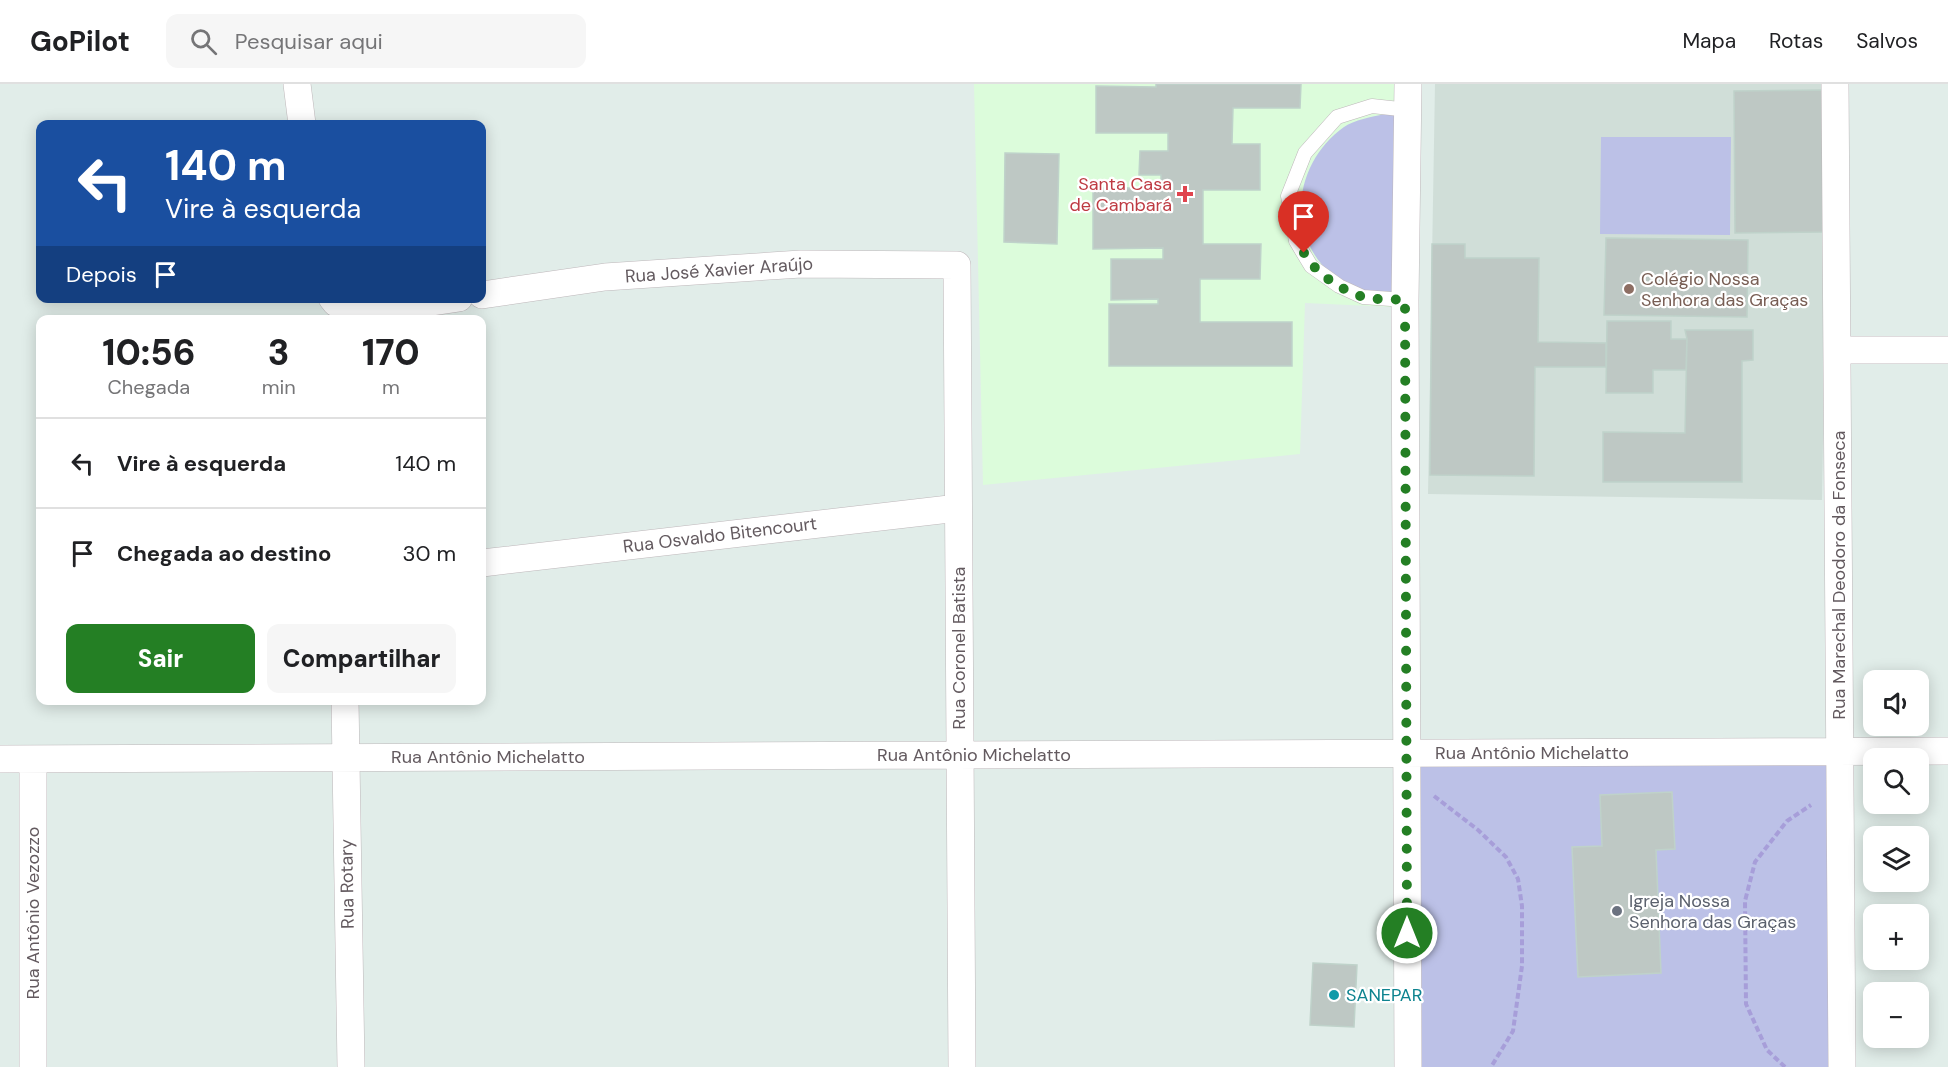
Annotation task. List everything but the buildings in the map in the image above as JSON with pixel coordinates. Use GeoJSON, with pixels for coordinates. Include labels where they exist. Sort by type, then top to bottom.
{"type":"FeatureCollection","features":[{"type":"Feature","properties":{"kind":"street"},"geometry":{"type":"LineString","coordinates":[[297,84],[302,120]]}},
{"type":"Feature","properties":{"kind":"street","name":"Rua Marechal Deodoro da Fonseca"},"geometry":{"type":"LineString","coordinates":[[1835,84],[1842,1067]]}},
{"type":"Feature","properties":{"kind":"street"},"geometry":{"type":"LineString","coordinates":[[1408,97],[1405,300],[1408,1067]]}},
{"type":"Feature","properties":{"kind":"street","name":"Rua José Xavier Araújo"},"geometry":{"type":"LineString","coordinates":[[486,294],[605,277],[801,264],[957,265]]}},
{"type":"Feature","properties":{"kind":"street","name":"Rua Coronel Batista"},"geometry":{"type":"LineString","coordinates":[[957,265],[962,1067]]}},
{"type":"Feature","properties":{"kind":"street"},"geometry":{"type":"LineString","coordinates":[[336,303],[365,312],[425,303]]}},
{"type":"Feature","properties":{"kind":"street"},"geometry":{"type":"LineString","coordinates":[[1838,350],[1948,350]]}},
{"type":"Feature","properties":{"kind":"street","name":"Rua Osvaldo Bitencourt"},"geometry":{"type":"LineString","coordinates":[[486,563],[958,508]]}},
{"type":"Feature","properties":{"kind":"street","name":"Rua Rotary"},"geometry":{"type":"LineString","coordinates":[[345,705],[351,1067]]}},
{"type":"Feature","properties":{"kind":"street","name":"Rua Antônio Michelatto"},"geometry":{"type":"LineString","coordinates":[[0,759],[960,755],[1406,765],[1948,751]]}},
{"type":"Feature","properties":{"kind":"street","name":"Rua Antônio Vezozzo"},"geometry":{"type":"LineString","coordinates":[[33,759],[33,1067]]}},
{"type":"Feature","properties":{"kind":"lane"},"geometry":{"type":"LineString","coordinates":[[1405,300],[1363,297],[1339,286],[1311,266],[1296,241],[1288,196],[1305,153],[1337,117],[1408,97]]}},
{"type":"Feature","properties":{"kind":"path"},"geometry":{"type":"LineString","coordinates":[[1406,765],[1506,857],[1518,879],[1522,906],[1522,966],[1513,1031],[1491,1067]]}},
{"type":"Feature","properties":{"kind":"path"},"geometry":{"type":"LineString","coordinates":[[1785,1067],[1767,1050],[1746,1004],[1745,901],[1755,862],[1787,821],[1840,788]]}},
{"type":"Feature","properties":{"kind":"shaded area","name":"Santa Casa de Cambará"},"geometry":{"type":"Polygon","coordinates":[[[974,84],[1394,84],[1393,307],[1305,303],[1300,454],[983,485],[974,84]]]}},
{"type":"Feature","properties":{"kind":"shaded area","name":"Colégio Nossa Senhora das Graças"},"geometry":{"type":"Polygon","coordinates":[[[1435,84],[1829,84],[1822,500],[1428,494],[1435,84]]]}},
{"type":"Feature","properties":{"kind":"shaded area"},"geometry":{"type":"Polygon","coordinates":[[[1384,114],[1404,114],[1402,294],[1369,295],[1355,291],[1342,282],[1330,273],[1315,256],[1306,237],[1302,217],[1302,197],[1306,177],[1315,158],[1328,141],[1348,125],[1384,114]]]}},
{"type":"Feature","properties":{"kind":"shaded area"},"geometry":{"type":"Polygon","coordinates":[[[1601,137],[1731,137],[1730,235],[1600,234],[1601,137]]]}},
{"type":"Feature","properties":{"kind":"shaded area"},"geometry":{"type":"Polygon","coordinates":[[[1836,755],[1837,1067],[1413,1067],[1412,759],[1836,755]]]}},
{"type":"Feature","properties":{"kind":"place","name":"Santa Casa de Cambará"},"geometry":{"type":"Point","coordinates":[1185,194]}},
{"type":"Feature","properties":{"kind":"place","name":"Colégio Nossa Senhora das Graças"},"geometry":{"type":"Point","coordinates":[1629,289]}},
{"type":"Feature","properties":{"kind":"place","name":"Igreja Nossa Senhora das Graças"},"geometry":{"type":"Point","coordinates":[1617,911]}},
{"type":"Feature","properties":{"kind":"place","name":"SANEPAR"},"geometry":{"type":"Point","coordinates":[1334,995]}},
{"type":"Feature","properties":{"kind":"route"},"geometry":{"type":"LineString","coordinates":[[1304,253],[1311,266],[1339,286],[1363,297],[1405,300],[1407,933]]}}]}
